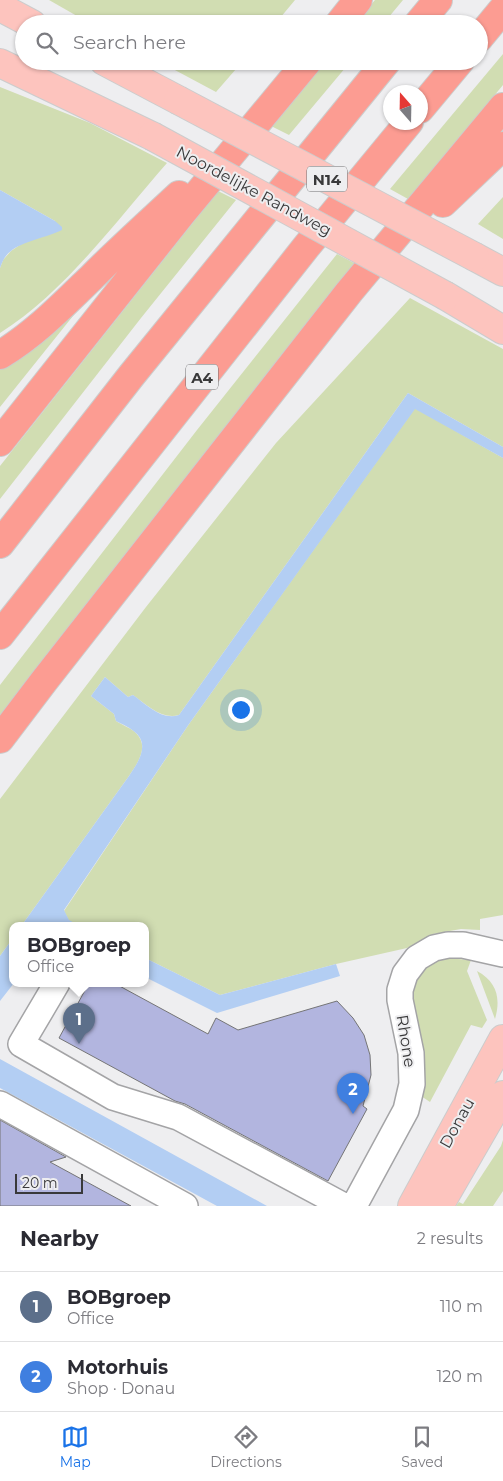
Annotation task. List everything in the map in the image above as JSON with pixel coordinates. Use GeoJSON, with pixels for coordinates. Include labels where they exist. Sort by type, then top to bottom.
{"type":"FeatureCollection","features":[{"type":"Feature","properties":{"kind":"highway"},"geometry":{"type":"LineString","coordinates":[[346,15],[358,0]]}},
{"type":"Feature","properties":{"kind":"highway"},"geometry":{"type":"LineString","coordinates":[[426,15],[438,0]]}},
{"type":"Feature","properties":{"kind":"highway"},"geometry":{"type":"LineString","coordinates":[[488,27],[503,9]]}},
{"type":"Feature","properties":{"kind":"highway"},"geometry":{"type":"LineString","coordinates":[[0,442],[182,213],[301,70]]}},
{"type":"Feature","properties":{"kind":"highway"},"geometry":{"type":"LineString","coordinates":[[0,544],[131,376],[380,70]]}},
{"type":"Feature","properties":{"kind":"highway"},"geometry":{"type":"LineString","coordinates":[[428,99],[452,70]]}},
{"type":"Feature","properties":{"kind":"highway"},"geometry":{"type":"LineString","coordinates":[[0,739],[44,680],[349,292],[503,107]]}},
{"type":"Feature","properties":{"kind":"highway"},"geometry":{"type":"LineString","coordinates":[[0,355],[56,313],[93,275],[260,119]]}},
{"type":"Feature","properties":{"kind":"highway","name":"A4"},"geometry":{"type":"LineString","coordinates":[[0,635],[306,247],[402,130]]}},
{"type":"Feature","properties":{"kind":"highway"},"geometry":{"type":"LineString","coordinates":[[349,292],[503,146]]}},
{"type":"Feature","properties":{"kind":"main road"},"geometry":{"type":"LineString","coordinates":[[0,7],[15,15]]}},
{"type":"Feature","properties":{"kind":"main road","name":"Noordelijke Randweg"},"geometry":{"type":"LineString","coordinates":[[0,63],[152,136],[446,296],[503,330]]}},
{"type":"Feature","properties":{"kind":"main road","name":"N14"},"geometry":{"type":"LineString","coordinates":[[121,70],[503,272]]}},
{"type":"Feature","properties":{"kind":"main road","name":"Donau"},"geometry":{"type":"LineString","coordinates":[[412,1206],[503,1040]]}},
{"type":"Feature","properties":{"kind":"main road","name":"Donau"},"geometry":{"type":"LineString","coordinates":[[439,1206],[503,1095]]}},
{"type":"Feature","properties":{"kind":"lane","name":"Rhone"},"geometry":{"type":"LineString","coordinates":[[354,1206],[406,1110],[412,1084],[411,1052],[400,1000],[400,990],[404,974],[417,958],[434,948],[448,945],[463,945],[503,954]]}},
{"type":"Feature","properties":{"kind":"lane"},"geometry":{"type":"LineString","coordinates":[[54,987],[21,1044],[113,1098],[178,1117],[344,1206]]}},
{"type":"Feature","properties":{"kind":"lane"},"geometry":{"type":"LineString","coordinates":[[0,1104],[185,1206]]}},
{"type":"Feature","properties":{"kind":"green space"},"geometry":{"type":"Polygon","coordinates":[[[49,0],[295,0],[282,15],[75,15],[49,0]]]}},
{"type":"Feature","properties":{"kind":"green space"},"geometry":{"type":"Polygon","coordinates":[[[375,0],[403,0],[390,15],[362,15],[375,0]]]}},
{"type":"Feature","properties":{"kind":"green space"},"geometry":{"type":"Polygon","coordinates":[[[503,54],[503,85],[408,199],[390,189],[503,54]]]}},
{"type":"Feature","properties":{"kind":"green space"},"geometry":{"type":"Polygon","coordinates":[[[175,70],[235,70],[216,92],[175,70]]]}},
{"type":"Feature","properties":{"kind":"green space"},"geometry":{"type":"Polygon","coordinates":[[[317,70],[343,70],[289,135],[271,126],[317,70]]]}},
{"type":"Feature","properties":{"kind":"green space"},"geometry":{"type":"Polygon","coordinates":[[[0,87],[90,123],[167,163],[68,277],[24,317],[0,333],[0,268],[3,260],[11,251],[55,221],[0,190],[0,87]]]}},
{"type":"Feature","properties":{"kind":"green space"},"geometry":{"type":"Polygon","coordinates":[[[218,191],[236,200],[0,499],[0,466],[218,191]]]}},
{"type":"Feature","properties":{"kind":"green space"},"geometry":{"type":"Polygon","coordinates":[[[503,197],[503,239],[478,224],[503,197]]]}},
{"type":"Feature","properties":{"kind":"green space"},"geometry":{"type":"Polygon","coordinates":[[[337,254],[356,264],[0,716],[0,685],[197,430],[337,254]]]}},
{"type":"Feature","properties":{"kind":"green space"},"geometry":{"type":"Polygon","coordinates":[[[410,298],[503,349],[503,447],[408,393],[179,715],[161,714],[133,695],[128,697],[105,677],[91,696],[114,714],[116,721],[136,733],[142,744],[141,755],[129,776],[24,922],[9,922],[9,944],[0,956],[0,799],[146,607],[276,443],[410,298]]]}},
{"type":"Feature","properties":{"kind":"green space"},"geometry":{"type":"Polygon","coordinates":[[[81,306],[0,407],[0,362],[81,306]]]}},
{"type":"Feature","properties":{"kind":"green space"},"geometry":{"type":"Polygon","coordinates":[[[415,408],[503,458],[503,915],[480,919],[480,930],[461,929],[433,934],[407,948],[336,964],[220,995],[149,960],[149,922],[69,921],[64,911],[189,724],[415,408]]]}},
{"type":"Feature","properties":{"kind":"green space"},"geometry":{"type":"Polygon","coordinates":[[[445,958],[471,960],[467,971],[487,1020],[482,1028],[471,1025],[430,1102],[421,1096],[423,1051],[414,1006],[414,982],[429,964],[445,958]]]}},
{"type":"Feature","properties":{"kind":"green space"},"geometry":{"type":"Polygon","coordinates":[[[477,971],[489,980],[496,991],[498,1004],[495,1019],[477,971]]]}},
{"type":"Feature","properties":{"kind":"green space"},"geometry":{"type":"Polygon","coordinates":[[[503,1140],[503,1191],[493,1206],[456,1206],[459,1202],[463,1204],[503,1140]]]}},
{"type":"Feature","properties":{"kind":"water"},"geometry":{"type":"Polygon","coordinates":[[[0,190],[55,221],[62,227],[62,230],[15,248],[5,257],[0,268],[0,190]]]}},
{"type":"Feature","properties":{"kind":"water"},"geometry":{"type":"Polygon","coordinates":[[[408,393],[503,447],[503,458],[415,409],[189,724],[64,910],[69,920],[73,922],[24,922],[129,776],[141,755],[142,744],[136,733],[116,721],[114,714],[91,696],[105,677],[128,697],[133,695],[155,711],[167,716],[179,715],[408,393]]]}},
{"type":"Feature","properties":{"kind":"water"},"geometry":{"type":"Polygon","coordinates":[[[9,944],[9,987],[11,987],[0,1001],[0,956],[9,944]]]}},
{"type":"Feature","properties":{"kind":"water"},"geometry":{"type":"Polygon","coordinates":[[[149,960],[220,995],[336,964],[340,976],[217,1013],[149,979],[149,960]]]}},
{"type":"Feature","properties":{"kind":"water"},"geometry":{"type":"Polygon","coordinates":[[[0,1059],[267,1206],[217,1206],[0,1088],[0,1059]]]}},
{"type":"Feature","properties":{"kind":"building"},"geometry":{"type":"Polygon","coordinates":[[[87,987],[121,987],[208,1034],[216,1018],[238,1030],[337,1001],[353,1018],[364,1035],[370,1055],[371,1075],[363,1106],[367,1109],[328,1181],[59,1038],[87,987]]]}},
{"type":"Feature","properties":{"kind":"building"},"geometry":{"type":"Polygon","coordinates":[[[0,1120],[66,1157],[50,1162],[131,1206],[0,1206],[0,1120]]]}},
{"type":"Feature","properties":{"kind":"place","name":"BOBgroep"},"geometry":{"type":"Point","coordinates":[79,1044]}},
{"type":"Feature","properties":{"kind":"place","name":"Motorhuis"},"geometry":{"type":"Point","coordinates":[353,1114]}}]}
